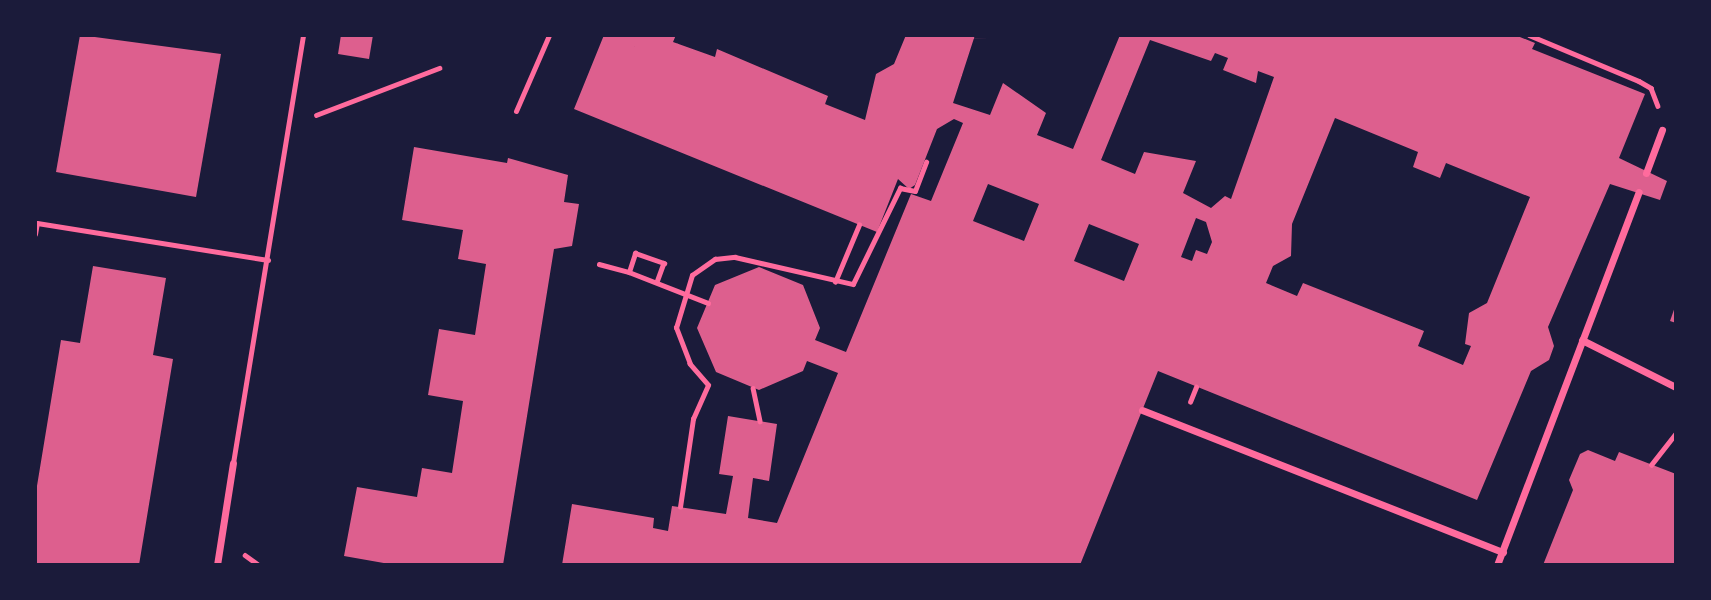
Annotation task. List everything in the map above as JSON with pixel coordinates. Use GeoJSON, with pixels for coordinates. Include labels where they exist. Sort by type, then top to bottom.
{"type":"FeatureCollection","features":[{"type":"Feature","properties":{"kind":"street"},"geometry":{"type":"LineString","coordinates":[[1646,173],[1662,130]]}},
{"type":"Feature","properties":{"kind":"street"},"geometry":{"type":"LineString","coordinates":[[1497,565],[1639,192]]}},
{"type":"Feature","properties":{"kind":"street"},"geometry":{"type":"LineString","coordinates":[[1582,341],[1676,387]]}},
{"type":"Feature","properties":{"kind":"street"},"geometry":{"type":"LineString","coordinates":[[1142,410],[1503,552]]}},
{"type":"Feature","properties":{"kind":"street"},"geometry":{"type":"LineString","coordinates":[[217,565],[233,463]]}},
{"type":"Feature","properties":{"kind":"lane"},"geometry":{"type":"LineString","coordinates":[[233,463],[303,35]]}},
{"type":"Feature","properties":{"kind":"lane"},"geometry":{"type":"LineString","coordinates":[[516,111],[549,35]]}},
{"type":"Feature","properties":{"kind":"lane"},"geometry":{"type":"LineString","coordinates":[[35,234],[37,223],[268,260]]}},
{"type":"Feature","properties":{"kind":"path"},"geometry":{"type":"LineString","coordinates":[[1529,35],[1651,88],[1662,130]]}},
{"type":"Feature","properties":{"kind":"path"},"geometry":{"type":"LineString","coordinates":[[331,109],[439,68]]}},
{"type":"Feature","properties":{"kind":"path"},"geometry":{"type":"LineString","coordinates":[[680,507],[693,419],[708,385],[680,345],[684,293],[701,265],[734,257],[853,284],[862,276],[900,188],[915,191],[926,162]]}},
{"type":"Feature","properties":{"kind":"path"},"geometry":{"type":"LineString","coordinates":[[835,282],[859,225]]}},
{"type":"Feature","properties":{"kind":"path"},"geometry":{"type":"LineString","coordinates":[[629,272],[635,253],[664,263],[657,282]]}},
{"type":"Feature","properties":{"kind":"path"},"geometry":{"type":"LineString","coordinates":[[600,264],[657,282],[708,303]]}},
{"type":"Feature","properties":{"kind":"path"},"geometry":{"type":"LineString","coordinates":[[753,388],[760,421]]}},
{"type":"Feature","properties":{"kind":"path"},"geometry":{"type":"LineString","coordinates":[[1651,464],[1676,433]]}},
{"type":"Feature","properties":{"kind":"path"},"geometry":{"type":"LineString","coordinates":[[1098,565],[1138,565]]}},
{"type":"Feature","properties":{"kind":"building"},"geometry":{"type":"Polygon","coordinates":[[[80,35],[221,54],[196,197],[56,172],[80,35]]]}},
{"type":"Feature","properties":{"kind":"building"},"geometry":{"type":"Polygon","coordinates":[[[341,35],[373,35],[369,59],[338,54],[341,35]]]}},
{"type":"Feature","properties":{"kind":"building"},"geometry":{"type":"Polygon","coordinates":[[[604,35],[676,35],[673,42],[715,57],[717,49],[828,96],[825,104],[865,120],[876,74],[894,64],[906,35],[975,35],[953,103],[990,115],[1003,83],[1046,113],[1037,135],[1073,149],[1120,35],[1515,35],[1535,43],[1532,49],[1645,94],[1619,158],[1667,181],[1660,200],[1610,184],[1548,327],[1554,346],[1549,360],[1531,371],[1477,500],[1158,371],[1080,565],[562,565],[572,504],[654,518],[653,528],[668,531],[672,506],[726,514],[733,476],[719,474],[728,416],[777,424],[769,481],[753,478],[748,518],[777,523],[838,373],[807,361],[803,371],[759,390],[716,372],[697,328],[715,285],[759,267],[803,285],[820,328],[815,340],[846,352],[911,194],[931,201],[963,123],[954,119],[937,129],[915,185],[909,189],[898,179],[877,232],[574,109],[604,35]],[[1150,40],[1101,160],[1135,174],[1144,152],[1196,161],[1183,193],[1211,208],[1225,196],[1231,199],[1274,77],[1258,71],[1256,83],[1223,70],[1228,58],[1215,53],[1211,61],[1150,40]],[[1335,118],[1292,224],[1291,256],[1273,266],[1266,283],[1297,296],[1303,283],[1424,331],[1418,346],[1463,365],[1471,346],[1465,344],[1469,313],[1487,303],[1530,197],[1446,163],[1440,178],[1413,167],[1418,152],[1335,118]],[[988,184],[973,221],[1024,241],[1039,204],[988,184]],[[1196,218],[1181,257],[1192,261],[1196,250],[1207,254],[1212,242],[1206,222],[1196,218]],[[1089,224],[1074,261],[1124,281],[1139,244],[1089,224]]]}},
{"type":"Feature","properties":{"kind":"building"},"geometry":{"type":"Polygon","coordinates":[[[414,147],[507,163],[508,158],[568,175],[564,202],[579,204],[572,246],[554,249],[503,565],[395,565],[344,556],[357,487],[417,497],[422,468],[452,473],[463,401],[428,395],[439,329],[475,335],[486,264],[458,259],[463,230],[402,220],[414,147]]]}},
{"type":"Feature","properties":{"kind":"building"},"geometry":{"type":"Polygon","coordinates":[[[93,266],[166,278],[153,355],[173,359],[139,565],[35,565],[35,498],[61,340],[80,343],[93,266]]]}},
{"type":"Feature","properties":{"kind":"building"},"geometry":{"type":"Polygon","coordinates":[[[1676,304],[1676,323],[1670,321],[1676,304]]]}},
{"type":"Feature","properties":{"kind":"building"},"geometry":{"type":"Polygon","coordinates":[[[1588,450],[1615,461],[1619,452],[1676,474],[1676,565],[1543,565],[1573,490],[1569,480],[1580,454],[1588,450]]]}}]}
